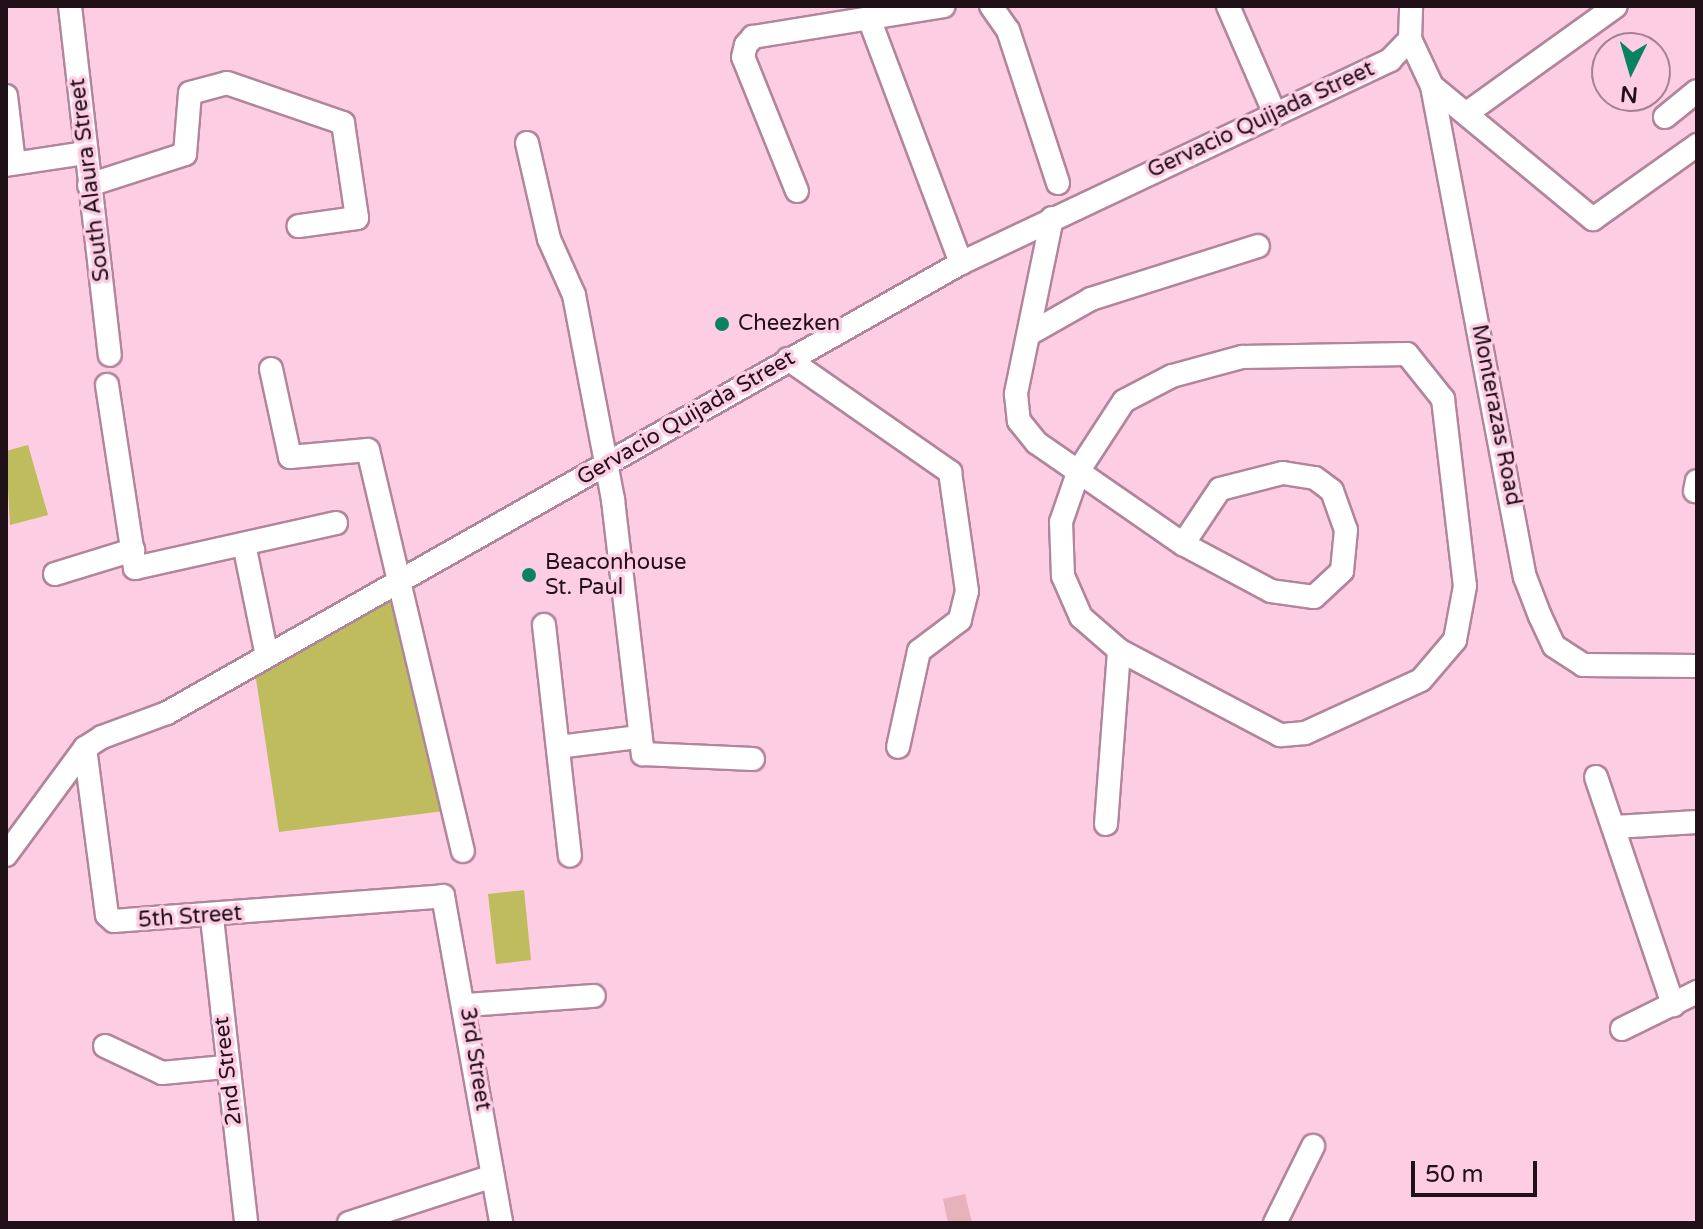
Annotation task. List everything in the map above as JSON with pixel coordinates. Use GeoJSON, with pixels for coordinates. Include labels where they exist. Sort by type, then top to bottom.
{"type":"FeatureCollection","features":[{"type":"Feature","properties":{"kind":"street","name":"South Alaura Street"},"geometry":{"type":"LineString","coordinates":[[70,6],[84,153],[110,355]]}},
{"type":"Feature","properties":{"kind":"street"},"geometry":{"type":"LineString","coordinates":[[797,191],[743,57],[746,45],[753,37],[870,21],[944,6]]}},
{"type":"Feature","properties":{"kind":"street"},"geometry":{"type":"LineString","coordinates":[[991,6],[1008,30],[1058,183]]}},
{"type":"Feature","properties":{"kind":"street"},"geometry":{"type":"LineString","coordinates":[[1228,6],[1275,114]]}},
{"type":"Feature","properties":{"kind":"street"},"geometry":{"type":"LineString","coordinates":[[1410,39],[1411,6]]}},
{"type":"Feature","properties":{"kind":"street"},"geometry":{"type":"LineString","coordinates":[[1467,113],[1616,6]]}},
{"type":"Feature","properties":{"kind":"street"},"geometry":{"type":"LineString","coordinates":[[870,21],[961,263]]}},
{"type":"Feature","properties":{"kind":"street","name":"Gervacio Quijada Street"},"geometry":{"type":"LineString","coordinates":[[85,748],[167,713],[961,263],[1390,60],[1410,39]]}},
{"type":"Feature","properties":{"kind":"street","name":"Monterazas Road"},"geometry":{"type":"LineString","coordinates":[[1410,39],[1432,86],[1525,577],[1540,616],[1554,646],[1583,665],[1697,666]]}},
{"type":"Feature","properties":{"kind":"street"},"geometry":{"type":"LineString","coordinates":[[89,185],[185,154],[190,93],[227,83],[343,123],[357,218],[299,226]]}},
{"type":"Feature","properties":{"kind":"street"},"geometry":{"type":"LineString","coordinates":[[1432,86],[1593,219],[1697,145]]}},
{"type":"Feature","properties":{"kind":"street"},"geometry":{"type":"LineString","coordinates":[[1665,117],[1697,91]]}},
{"type":"Feature","properties":{"kind":"street"},"geometry":{"type":"LineString","coordinates":[[6,96],[10,164],[84,153]]}},
{"type":"Feature","properties":{"kind":"street"},"geometry":{"type":"LineString","coordinates":[[527,143],[549,239],[574,295],[605,464],[638,737],[646,758],[753,759]]}},
{"type":"Feature","properties":{"kind":"street"},"geometry":{"type":"LineString","coordinates":[[1052,218],[1031,333],[1016,394],[1019,421],[1037,443],[1183,544],[1271,591],[1314,597],[1342,571],[1346,530],[1332,491],[1315,478],[1283,473],[1220,489],[1183,544]]}},
{"type":"Feature","properties":{"kind":"street"},"geometry":{"type":"LineString","coordinates":[[1031,333],[1091,299],[1258,246]]}},
{"type":"Feature","properties":{"kind":"street"},"geometry":{"type":"LineString","coordinates":[[1407,354],[1443,399],[1463,616],[1443,662],[1421,680],[1305,733],[1280,735],[1119,650],[1081,617],[1063,576],[1061,522],[1079,470],[1110,419],[1139,389],[1231,359],[1407,354]]}},
{"type":"Feature","properties":{"kind":"street"},"geometry":{"type":"LineString","coordinates":[[788,359],[950,472],[967,591],[960,620],[919,651],[898,747]]}},
{"type":"Feature","properties":{"kind":"street"},"geometry":{"type":"LineString","coordinates":[[271,369],[290,457],[368,450],[463,851]]}},
{"type":"Feature","properties":{"kind":"street"},"geometry":{"type":"LineString","coordinates":[[107,385],[135,568],[336,523]]}},
{"type":"Feature","properties":{"kind":"street"},"geometry":{"type":"LineString","coordinates":[[244,544],[267,656]]}},
{"type":"Feature","properties":{"kind":"street"},"geometry":{"type":"LineString","coordinates":[[55,574],[133,550]]}},
{"type":"Feature","properties":{"kind":"street"},"geometry":{"type":"LineString","coordinates":[[544,625],[570,856]]}},
{"type":"Feature","properties":{"kind":"street"},"geometry":{"type":"LineString","coordinates":[[1106,824],[1119,650]]}},
{"type":"Feature","properties":{"kind":"street"},"geometry":{"type":"LineString","coordinates":[[558,747],[638,737]]}},
{"type":"Feature","properties":{"kind":"street"},"geometry":{"type":"LineString","coordinates":[[6,855],[85,748]]}},
{"type":"Feature","properties":{"kind":"street","name":"5th Street"},"geometry":{"type":"LineString","coordinates":[[85,748],[107,915],[122,922],[212,918],[443,896]]}},
{"type":"Feature","properties":{"kind":"street"},"geometry":{"type":"LineString","coordinates":[[1596,777],[1673,1005]]}},
{"type":"Feature","properties":{"kind":"street"},"geometry":{"type":"LineString","coordinates":[[1615,827],[1697,822]]}},
{"type":"Feature","properties":{"kind":"street","name":"3rd Street"},"geometry":{"type":"LineString","coordinates":[[443,896],[467,1005],[501,1223]]}},
{"type":"Feature","properties":{"kind":"street","name":"2nd Street"},"geometry":{"type":"LineString","coordinates":[[212,918],[225,1067],[246,1223]]}},
{"type":"Feature","properties":{"kind":"street"},"geometry":{"type":"LineString","coordinates":[[1622,1029],[1697,992]]}},
{"type":"Feature","properties":{"kind":"street"},"geometry":{"type":"LineString","coordinates":[[467,1005],[594,996]]}},
{"type":"Feature","properties":{"kind":"street"},"geometry":{"type":"LineString","coordinates":[[105,1046],[162,1073],[225,1067]]}},
{"type":"Feature","properties":{"kind":"street"},"geometry":{"type":"LineString","coordinates":[[1275,1223],[1313,1146]]}},
{"type":"Feature","properties":{"kind":"street"},"geometry":{"type":"LineString","coordinates":[[349,1223],[493,1176]]}},
{"type":"Feature","properties":{"kind":"shaded area"},"geometry":{"type":"Polygon","coordinates":[[[28,445],[48,515],[10,525],[6,451],[28,445]]]}},
{"type":"Feature","properties":{"kind":"shaded area"},"geometry":{"type":"Polygon","coordinates":[[[400,596],[452,810],[279,832],[255,672],[400,596]]]}},
{"type":"Feature","properties":{"kind":"shaded area"},"geometry":{"type":"Polygon","coordinates":[[[524,890],[531,960],[496,964],[488,894],[524,890]]]}},
{"type":"Feature","properties":{"kind":"building"},"geometry":{"type":"Polygon","coordinates":[[[965,1194],[972,1223],[948,1223],[943,1199],[965,1194]]]}},
{"type":"Feature","properties":{"kind":"place","name":"Cheezken"},"geometry":{"type":"Point","coordinates":[722,324]}},
{"type":"Feature","properties":{"kind":"place","name":"Beaconhouse St. Paul"},"geometry":{"type":"Point","coordinates":[529,575]}}]}
